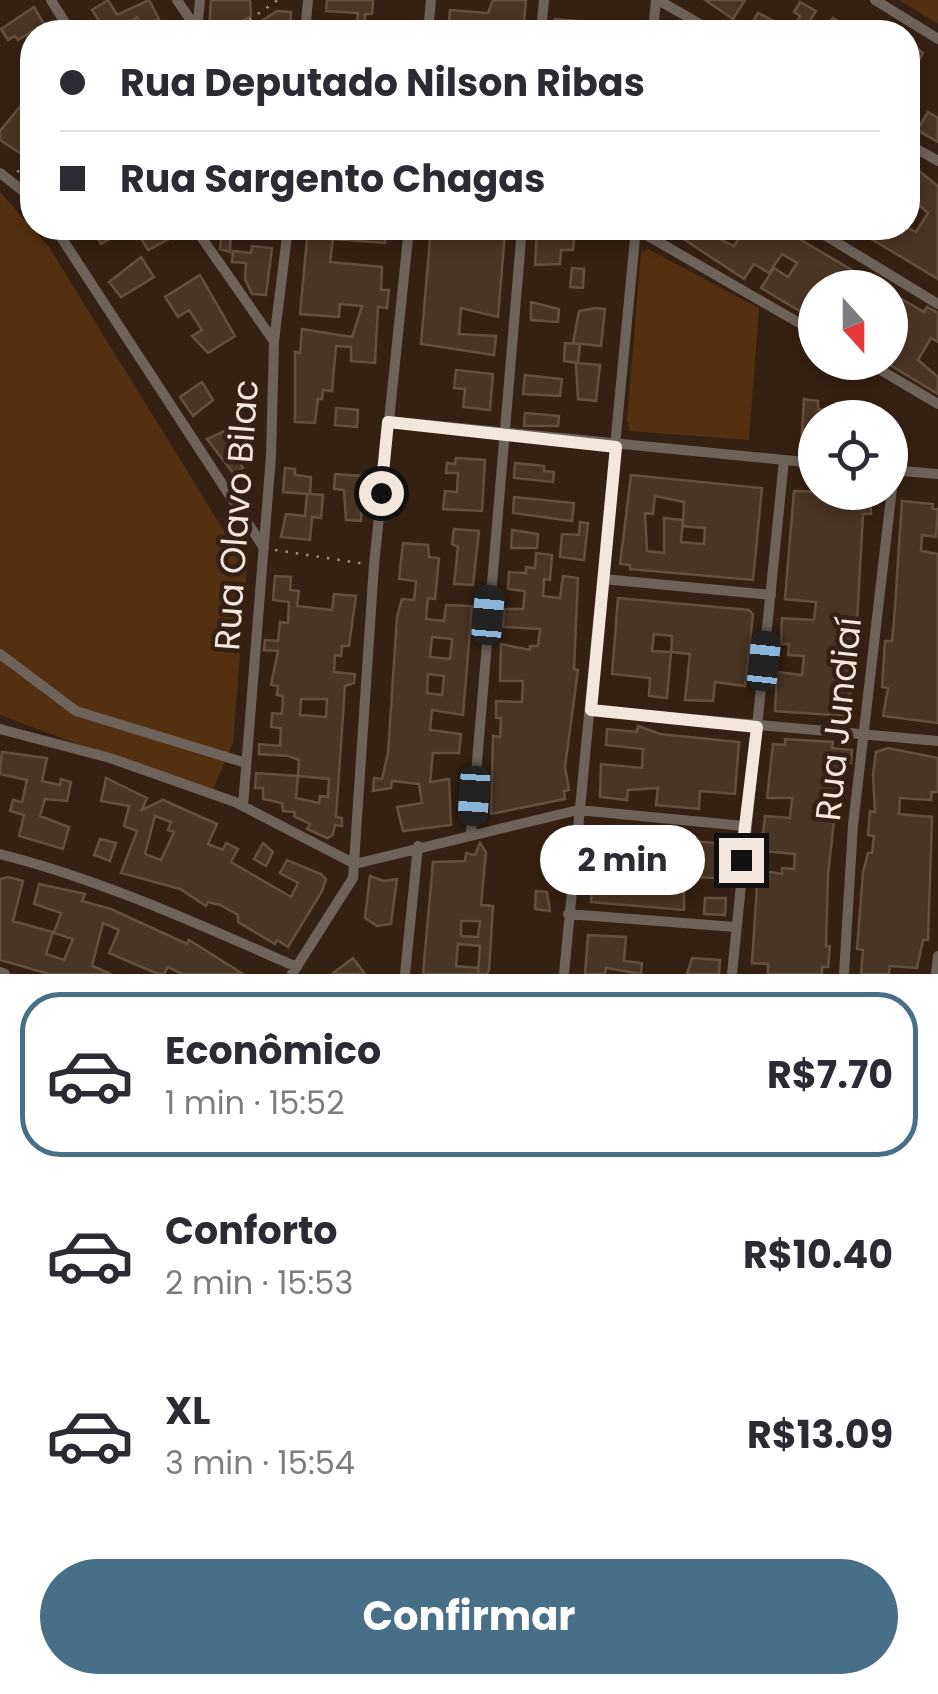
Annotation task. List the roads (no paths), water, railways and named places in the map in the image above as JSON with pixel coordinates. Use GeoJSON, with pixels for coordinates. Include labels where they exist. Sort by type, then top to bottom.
{"type":"FeatureCollection","features":[{"type":"Feature","properties":{"kind":"street"},"geometry":{"type":"LineString","coordinates":[[657,0],[693,20]]}},
{"type":"Feature","properties":{"kind":"street"},"geometry":{"type":"LineString","coordinates":[[875,0],[907,20]]}},
{"type":"Feature","properties":{"kind":"street"},"geometry":{"type":"LineString","coordinates":[[64,240],[264,548]]}},
{"type":"Feature","properties":{"kind":"street"},"geometry":{"type":"LineString","coordinates":[[203,240],[274,341]]}},
{"type":"Feature","properties":{"kind":"street","name":"Rua Olavo Bilac"},"geometry":{"type":"LineString","coordinates":[[242,806],[264,548],[274,341],[287,240]]}},
{"type":"Feature","properties":{"kind":"street"},"geometry":{"type":"LineString","coordinates":[[0,854],[159,908],[295,970],[353,878],[374,565],[408,240]]}},
{"type":"Feature","properties":{"kind":"street"},"geometry":{"type":"LineString","coordinates":[[471,832],[521,240]]}},
{"type":"Feature","properties":{"kind":"street"},"geometry":{"type":"LineString","coordinates":[[564,974],[635,240]]}},
{"type":"Feature","properties":{"kind":"street"},"geometry":{"type":"LineString","coordinates":[[657,240],[798,322]]}},
{"type":"Feature","properties":{"kind":"street"},"geometry":{"type":"LineString","coordinates":[[832,240],[938,304]]}},
{"type":"Feature","properties":{"kind":"street"},"geometry":{"type":"LineString","coordinates":[[897,380],[938,404]]}},
{"type":"Feature","properties":{"kind":"street"},"geometry":{"type":"LineString","coordinates":[[388,422],[616,447],[798,461]]}},
{"type":"Feature","properties":{"kind":"street"},"geometry":{"type":"LineString","coordinates":[[732,974],[784,460]]}},
{"type":"Feature","properties":{"kind":"street"},"geometry":{"type":"LineString","coordinates":[[908,471],[938,474]]}},
{"type":"Feature","properties":{"kind":"street","name":"Rua Jundiaí"},"geometry":{"type":"LineString","coordinates":[[844,974],[862,733],[887,510]]}},
{"type":"Feature","properties":{"kind":"street"},"geometry":{"type":"LineString","coordinates":[[603,579],[771,595]]}},
{"type":"Feature","properties":{"kind":"street"},"geometry":{"type":"LineString","coordinates":[[0,654],[76,711],[246,764]]}},
{"type":"Feature","properties":{"kind":"street"},"geometry":{"type":"LineString","coordinates":[[591,710],[938,742]]}},
{"type":"Feature","properties":{"kind":"street"},"geometry":{"type":"LineString","coordinates":[[0,729],[110,758],[242,806],[354,864],[471,832],[578,810],[744,826]]}},
{"type":"Feature","properties":{"kind":"street"},"geometry":{"type":"LineString","coordinates":[[405,974],[418,846]]}},
{"type":"Feature","properties":{"kind":"street"},"geometry":{"type":"LineString","coordinates":[[568,914],[735,926]]}},
{"type":"Feature","properties":{"kind":"street"},"geometry":{"type":"LineString","coordinates":[[936,974],[938,956]]}}]}
